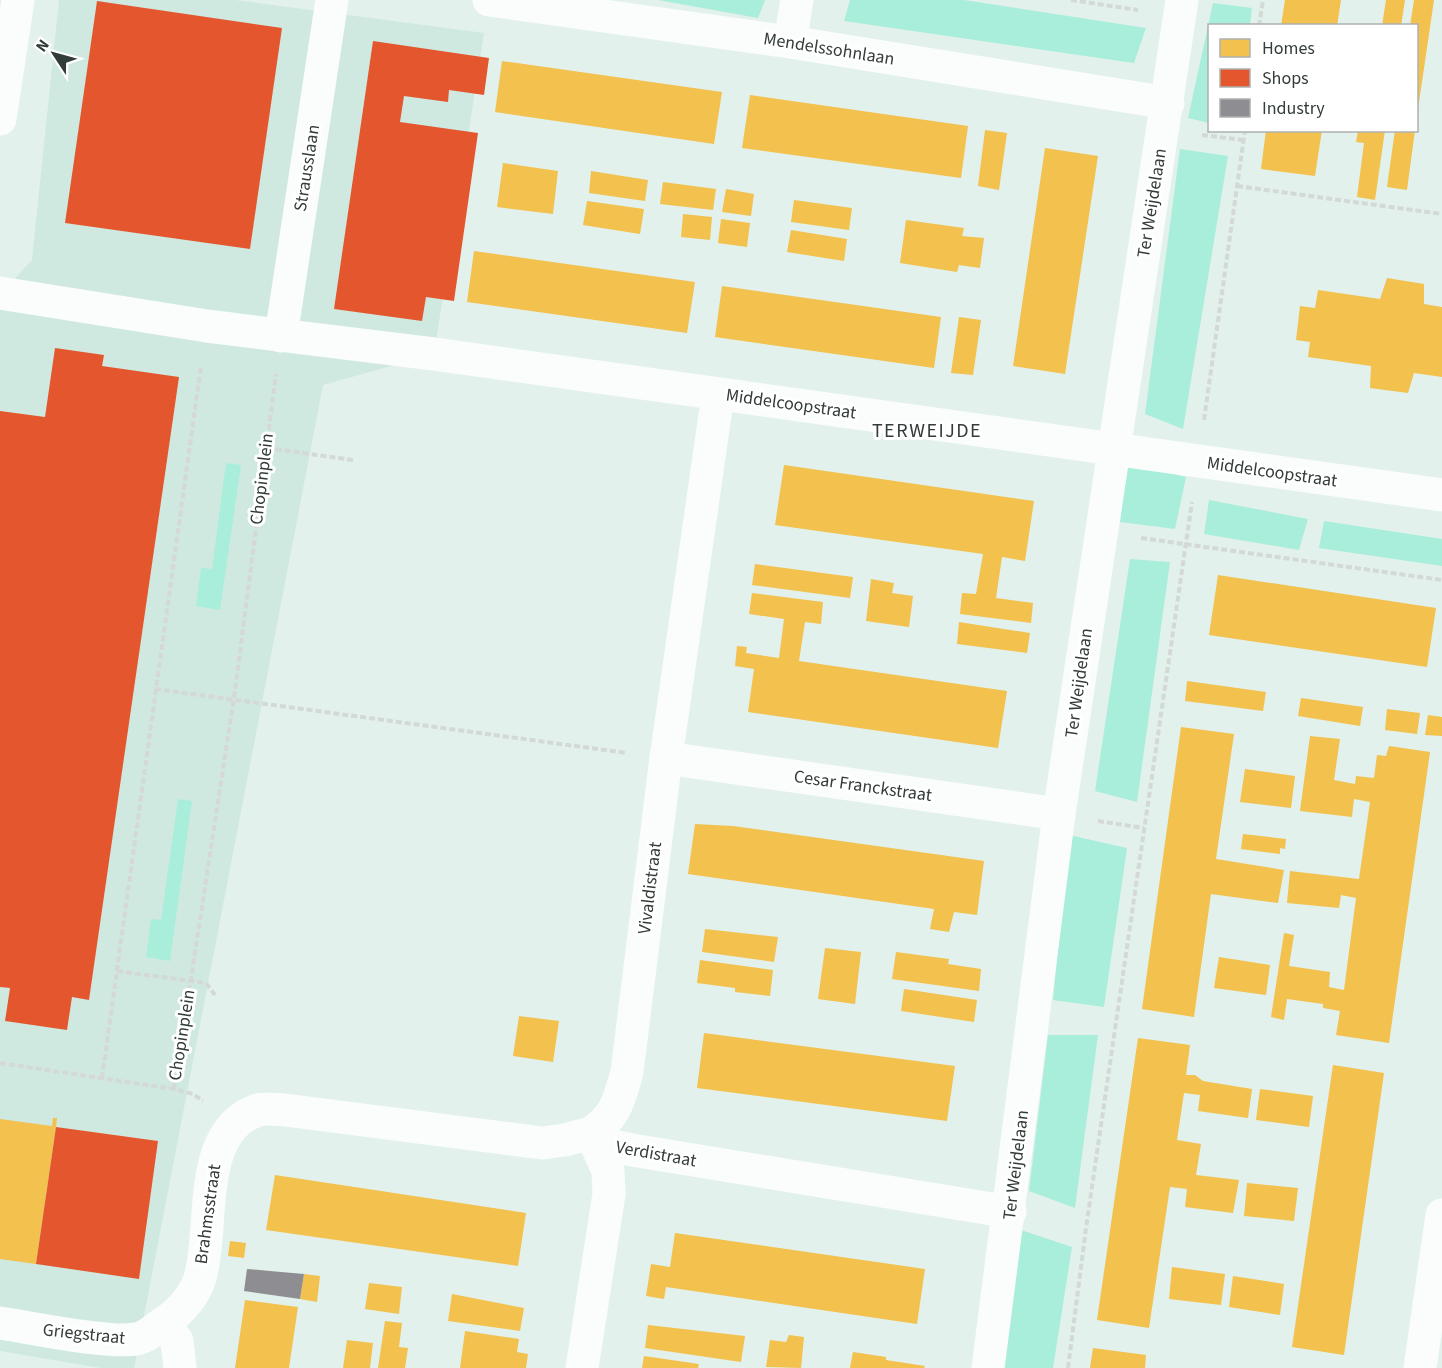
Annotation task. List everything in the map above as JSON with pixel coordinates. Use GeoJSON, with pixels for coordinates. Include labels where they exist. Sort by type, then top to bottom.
{"type":"FeatureCollection","features":[{"type":"Feature","properties":{"kind":"street"},"geometry":{"type":"LineString","coordinates":[[0,119],[18,0]]}},
{"type":"Feature","properties":{"kind":"street","name":"Strausslaan"},"geometry":{"type":"LineString","coordinates":[[281,336],[332,0]]}},
{"type":"Feature","properties":{"kind":"street","name":"Mendelssohnlaan"},"geometry":{"type":"LineString","coordinates":[[489,0],[790,42],[1168,103]]}},
{"type":"Feature","properties":{"kind":"street"},"geometry":{"type":"LineString","coordinates":[[790,42],[796,0]]}},
{"type":"Feature","properties":{"kind":"street","name":"Ter Weijdelaan"},"geometry":{"type":"LineString","coordinates":[[988,1368],[1010,1212],[1059,814],[1181,8]]}},
{"type":"Feature","properties":{"kind":"street"},"geometry":{"type":"LineString","coordinates":[[0,293],[281,336]]}},
{"type":"Feature","properties":{"kind":"street","name":"Middelcoopstraat"},"geometry":{"type":"LineString","coordinates":[[281,336],[718,394],[1442,495]]}},
{"type":"Feature","properties":{"kind":"street","name":"Vivaldistraat"},"geometry":{"type":"LineString","coordinates":[[591,1133],[607,1122],[619,1101],[627,1072],[666,758],[718,394]]}},
{"type":"Feature","properties":{"kind":"street","name":"Cesar Franckstraat"},"geometry":{"type":"LineString","coordinates":[[666,758],[1059,814]]}},
{"type":"Feature","properties":{"kind":"street","name":"Verdistraat"},"geometry":{"type":"LineString","coordinates":[[237,1122],[259,1110],[285,1110],[542,1143],[591,1133],[608,1145],[632,1150],[1010,1212]]}},
{"type":"Feature","properties":{"kind":"street","name":"Brahmsstraat"},"geometry":{"type":"LineString","coordinates":[[164,1323],[185,1304],[200,1278],[216,1158],[224,1136],[237,1122]]}},
{"type":"Feature","properties":{"kind":"street"},"geometry":{"type":"LineString","coordinates":[[582,1368],[609,1194],[608,1171],[591,1133]]}},
{"type":"Feature","properties":{"kind":"street"},"geometry":{"type":"LineString","coordinates":[[1420,1368],[1438,1278],[1442,1215]]}},
{"type":"Feature","properties":{"kind":"street","name":"Griegstraat"},"geometry":{"type":"LineString","coordinates":[[0,1323],[121,1341],[141,1338],[164,1323]]}},
{"type":"Feature","properties":{"kind":"street"},"geometry":{"type":"LineString","coordinates":[[164,1323],[177,1341],[180,1368]]}},
{"type":"Feature","properties":{"kind":"path"},"geometry":{"type":"LineString","coordinates":[[1071,0],[1181,8]]}},
{"type":"Feature","properties":{"kind":"path"},"geometry":{"type":"LineString","coordinates":[[1259,24],[1263,0]]}},
{"type":"Feature","properties":{"kind":"path"},"geometry":{"type":"LineString","coordinates":[[1068,1368],[1086,1228],[1245,132]]}},
{"type":"Feature","properties":{"kind":"path"},"geometry":{"type":"LineString","coordinates":[[1237,186],[1442,214]]}},
{"type":"Feature","properties":{"kind":"path"},"geometry":{"type":"LineString","coordinates":[[102,1078],[207,326]]}},
{"type":"Feature","properties":{"kind":"path","name":"Chopinplein"},"geometry":{"type":"LineString","coordinates":[[0,1063],[174,1089],[234,698],[281,336]]}},
{"type":"Feature","properties":{"kind":"path"},"geometry":{"type":"LineString","coordinates":[[267,448],[353,460]]}},
{"type":"Feature","properties":{"kind":"path"},"geometry":{"type":"LineString","coordinates":[[1101,533],[1442,580]]}},
{"type":"Feature","properties":{"kind":"path"},"geometry":{"type":"LineString","coordinates":[[155,689],[666,758]]}},
{"type":"Feature","properties":{"kind":"path","name":"Chopinplein"},"geometry":{"type":"LineString","coordinates":[[117,971],[190,980]]}},
{"type":"Feature","properties":{"kind":"path"},"geometry":{"type":"LineString","coordinates":[[190,980],[206,983],[215,995]]}},
{"type":"Feature","properties":{"kind":"shaded area"},"geometry":{"type":"Polygon","coordinates":[[[59,0],[235,0],[484,33],[434,354],[323,385],[134,1368],[101,1368],[0,1351],[0,295],[32,260],[59,0]]]}},
{"type":"Feature","properties":{"kind":"green space"},"geometry":{"type":"Polygon","coordinates":[[[658,0],[765,0],[758,18],[658,0]]]}},
{"type":"Feature","properties":{"kind":"green space"},"geometry":{"type":"Polygon","coordinates":[[[850,0],[964,0],[1146,28],[1134,63],[844,21],[850,0]]]}},
{"type":"Feature","properties":{"kind":"green space"},"geometry":{"type":"Polygon","coordinates":[[[1213,3],[1252,8],[1250,24],[1208,24],[1213,3]]]}},
{"type":"Feature","properties":{"kind":"green space"},"geometry":{"type":"Polygon","coordinates":[[[1208,26],[1208,123],[1188,118],[1208,26]]]}},
{"type":"Feature","properties":{"kind":"green space"},"geometry":{"type":"Polygon","coordinates":[[[1180,149],[1228,156],[1183,429],[1145,414],[1180,149]]]}},
{"type":"Feature","properties":{"kind":"green space"},"geometry":{"type":"Polygon","coordinates":[[[1126,462],[1186,477],[1175,529],[1120,522],[1126,462]]]}},
{"type":"Feature","properties":{"kind":"green space"},"geometry":{"type":"Polygon","coordinates":[[[226,463],[241,465],[220,610],[196,606],[201,568],[212,569],[226,463]]]}},
{"type":"Feature","properties":{"kind":"green space"},"geometry":{"type":"Polygon","coordinates":[[[1209,500],[1308,519],[1299,550],[1204,534],[1209,500]]]}},
{"type":"Feature","properties":{"kind":"green space"},"geometry":{"type":"Polygon","coordinates":[[[1324,521],[1442,539],[1442,566],[1319,548],[1324,521]]]}},
{"type":"Feature","properties":{"kind":"green space"},"geometry":{"type":"Polygon","coordinates":[[[1130,559],[1170,562],[1137,802],[1095,791],[1130,559]]]}},
{"type":"Feature","properties":{"kind":"green space"},"geometry":{"type":"Polygon","coordinates":[[[178,799],[192,801],[170,961],[146,957],[151,919],[161,920],[178,799]]]}},
{"type":"Feature","properties":{"kind":"green space"},"geometry":{"type":"Polygon","coordinates":[[[1069,835],[1127,848],[1104,1007],[1053,1000],[1069,835]]]}},
{"type":"Feature","properties":{"kind":"green space"},"geometry":{"type":"Polygon","coordinates":[[[1048,1035],[1098,1035],[1075,1208],[1029,1191],[1048,1035]]]}},
{"type":"Feature","properties":{"kind":"green space"},"geometry":{"type":"Polygon","coordinates":[[[1021,1230],[1072,1247],[1053,1368],[1002,1368],[1021,1230]]]}},
{"type":"Feature","properties":{"kind":"building: Homes"},"geometry":{"type":"Polygon","coordinates":[[[1285,0],[1341,0],[1337,24],[1281,24],[1285,0]]]}},
{"type":"Feature","properties":{"kind":"building: Homes"},"geometry":{"type":"Polygon","coordinates":[[[1386,0],[1405,0],[1401,24],[1382,24],[1386,0]]]}},
{"type":"Feature","properties":{"kind":"building: Homes"},"geometry":{"type":"Polygon","coordinates":[[[1414,0],[1434,0],[1418,109],[1418,24],[1410,24],[1414,0]]]}},
{"type":"Feature","properties":{"kind":"building: Homes"},"geometry":{"type":"Polygon","coordinates":[[[502,61],[722,92],[714,144],[495,112],[502,61]]]}},
{"type":"Feature","properties":{"kind":"building: Homes"},"geometry":{"type":"Polygon","coordinates":[[[750,95],[968,126],[961,178],[742,148],[750,95]]]}},
{"type":"Feature","properties":{"kind":"building: Homes"},"geometry":{"type":"Polygon","coordinates":[[[985,130],[1007,133],[999,190],[978,186],[985,130]]]}},
{"type":"Feature","properties":{"kind":"building: Homes"},"geometry":{"type":"Polygon","coordinates":[[[1266,132],[1322,132],[1315,176],[1261,169],[1266,132]]]}},
{"type":"Feature","properties":{"kind":"building: Homes"},"geometry":{"type":"Polygon","coordinates":[[[1358,132],[1385,132],[1375,200],[1357,197],[1364,143],[1356,142],[1358,132]]]}},
{"type":"Feature","properties":{"kind":"building: Homes"},"geometry":{"type":"Polygon","coordinates":[[[1395,132],[1415,132],[1407,190],[1387,187],[1395,132]]]}},
{"type":"Feature","properties":{"kind":"building: Homes"},"geometry":{"type":"Polygon","coordinates":[[[1045,148],[1098,156],[1065,374],[1013,366],[1045,148]]]}},
{"type":"Feature","properties":{"kind":"building: Homes"},"geometry":{"type":"Polygon","coordinates":[[[503,163],[558,171],[553,214],[497,207],[503,163]]]}},
{"type":"Feature","properties":{"kind":"building: Homes"},"geometry":{"type":"Polygon","coordinates":[[[591,171],[648,180],[645,201],[589,193],[591,171]]]}},
{"type":"Feature","properties":{"kind":"building: Homes"},"geometry":{"type":"Polygon","coordinates":[[[663,182],[716,189],[713,210],[660,204],[663,182]]]}},
{"type":"Feature","properties":{"kind":"building: Homes"},"geometry":{"type":"Polygon","coordinates":[[[726,189],[754,194],[751,216],[722,212],[726,189]]]}},
{"type":"Feature","properties":{"kind":"building: Homes"},"geometry":{"type":"Polygon","coordinates":[[[794,200],[852,208],[849,230],[791,222],[794,200]]]}},
{"type":"Feature","properties":{"kind":"building: Homes"},"geometry":{"type":"Polygon","coordinates":[[[587,201],[644,209],[640,234],[583,225],[587,201]]]}},
{"type":"Feature","properties":{"kind":"building: Homes"},"geometry":{"type":"Polygon","coordinates":[[[683,214],[712,217],[710,240],[681,237],[683,214]]]}},
{"type":"Feature","properties":{"kind":"building: Homes"},"geometry":{"type":"Polygon","coordinates":[[[721,219],[750,223],[747,247],[718,243],[721,219]]]}},
{"type":"Feature","properties":{"kind":"building: Homes"},"geometry":{"type":"Polygon","coordinates":[[[906,220],[964,228],[962,236],[984,238],[980,268],[959,265],[957,272],[900,263],[906,220]]]}},
{"type":"Feature","properties":{"kind":"building: Homes"},"geometry":{"type":"Polygon","coordinates":[[[791,230],[847,239],[844,261],[787,252],[791,230]]]}},
{"type":"Feature","properties":{"kind":"building: Homes"},"geometry":{"type":"Polygon","coordinates":[[[474,251],[695,282],[687,333],[467,302],[474,251]]]}},
{"type":"Feature","properties":{"kind":"building: Homes"},"geometry":{"type":"Polygon","coordinates":[[[1387,278],[1424,284],[1424,304],[1442,307],[1442,377],[1414,373],[1408,393],[1370,388],[1371,366],[1308,357],[1310,342],[1296,340],[1300,306],[1315,308],[1318,290],[1380,299],[1387,278]]]}},
{"type":"Feature","properties":{"kind":"building: Homes"},"geometry":{"type":"Polygon","coordinates":[[[722,286],[941,317],[934,368],[715,337],[722,286]]]}},
{"type":"Feature","properties":{"kind":"building: Homes"},"geometry":{"type":"Polygon","coordinates":[[[959,317],[981,320],[973,375],[951,373],[959,317]]]}},
{"type":"Feature","properties":{"kind":"building: Homes"},"geometry":{"type":"Polygon","coordinates":[[[784,465],[1034,501],[1025,561],[1002,557],[996,598],[1033,603],[1031,623],[960,614],[962,593],[976,594],[983,554],[775,525],[784,465]]]}},
{"type":"Feature","properties":{"kind":"building: Homes"},"geometry":{"type":"Polygon","coordinates":[[[755,564],[853,577],[850,598],[752,585],[755,564]]]}},
{"type":"Feature","properties":{"kind":"building: Homes"},"geometry":{"type":"Polygon","coordinates":[[[1218,575],[1436,608],[1427,667],[1209,635],[1218,575]]]}},
{"type":"Feature","properties":{"kind":"building: Homes"},"geometry":{"type":"Polygon","coordinates":[[[871,579],[894,583],[892,593],[913,596],[909,627],[866,621],[871,579]]]}},
{"type":"Feature","properties":{"kind":"building: Homes"},"geometry":{"type":"Polygon","coordinates":[[[752,593],[823,602],[821,624],[805,622],[799,661],[1007,691],[998,748],[748,712],[754,669],[735,666],[737,646],[747,647],[746,653],[779,658],[784,619],[749,614],[752,593]]]}},
{"type":"Feature","properties":{"kind":"building: Homes"},"geometry":{"type":"Polygon","coordinates":[[[959,622],[1030,633],[1027,653],[957,644],[959,622]]]}},
{"type":"Feature","properties":{"kind":"building: Homes"},"geometry":{"type":"Polygon","coordinates":[[[1187,681],[1266,692],[1263,711],[1185,701],[1187,681]]]}},
{"type":"Feature","properties":{"kind":"building: Homes"},"geometry":{"type":"Polygon","coordinates":[[[1301,698],[1363,707],[1360,726],[1298,716],[1301,698]]]}},
{"type":"Feature","properties":{"kind":"building: Homes"},"geometry":{"type":"Polygon","coordinates":[[[1387,709],[1420,713],[1417,734],[1385,730],[1387,709]]]}},
{"type":"Feature","properties":{"kind":"building: Homes"},"geometry":{"type":"Polygon","coordinates":[[[1428,715],[1442,717],[1442,736],[1425,735],[1428,715]]]}},
{"type":"Feature","properties":{"kind":"building: Homes"},"geometry":{"type":"Polygon","coordinates":[[[1181,727],[1234,734],[1216,859],[1284,870],[1278,903],[1211,894],[1194,1017],[1142,1009],[1181,727]]]}},
{"type":"Feature","properties":{"kind":"building: Homes"},"geometry":{"type":"Polygon","coordinates":[[[1310,736],[1340,739],[1334,780],[1355,784],[1356,776],[1374,778],[1377,755],[1386,756],[1389,746],[1430,752],[1389,1043],[1336,1035],[1340,1011],[1323,1008],[1323,1004],[1287,999],[1284,1020],[1271,1017],[1284,933],[1294,935],[1289,966],[1330,972],[1329,987],[1344,990],[1356,898],[1341,895],[1339,908],[1287,903],[1290,871],[1359,879],[1370,802],[1354,799],[1352,817],[1300,811],[1310,736]]]}},
{"type":"Feature","properties":{"kind":"building: Homes"},"geometry":{"type":"Polygon","coordinates":[[[1245,769],[1295,776],[1291,808],[1240,802],[1245,769]]]}},
{"type":"Feature","properties":{"kind":"building: Homes"},"geometry":{"type":"Polygon","coordinates":[[[695,824],[733,826],[984,861],[977,915],[954,912],[949,932],[930,929],[934,909],[688,874],[695,824]]]}},
{"type":"Feature","properties":{"kind":"building: Homes"},"geometry":{"type":"Polygon","coordinates":[[[1243,834],[1286,839],[1285,849],[1280,848],[1280,854],[1241,849],[1243,834]]]}},
{"type":"Feature","properties":{"kind":"building: Homes"},"geometry":{"type":"Polygon","coordinates":[[[705,929],[778,937],[774,962],[702,952],[705,929]]]}},
{"type":"Feature","properties":{"kind":"building: Homes"},"geometry":{"type":"Polygon","coordinates":[[[825,948],[861,952],[855,1004],[818,999],[825,948]]]}},
{"type":"Feature","properties":{"kind":"building: Homes"},"geometry":{"type":"Polygon","coordinates":[[[896,952],[949,959],[948,964],[981,969],[979,991],[892,979],[896,952]]]}},
{"type":"Feature","properties":{"kind":"building: Homes"},"geometry":{"type":"Polygon","coordinates":[[[1219,957],[1270,965],[1266,995],[1214,988],[1219,957]]]}},
{"type":"Feature","properties":{"kind":"building: Homes"},"geometry":{"type":"Polygon","coordinates":[[[700,960],[773,970],[770,996],[735,992],[735,988],[697,983],[700,960]]]}},
{"type":"Feature","properties":{"kind":"building: Homes"},"geometry":{"type":"Polygon","coordinates":[[[904,989],[977,1000],[974,1022],[901,1011],[904,989]]]}},
{"type":"Feature","properties":{"kind":"building: Homes"},"geometry":{"type":"Polygon","coordinates":[[[519,1016],[559,1021],[553,1062],[513,1056],[519,1016]]]}},
{"type":"Feature","properties":{"kind":"building: Homes"},"geometry":{"type":"Polygon","coordinates":[[[704,1033],[955,1066],[947,1121],[697,1088],[704,1033]]]}},
{"type":"Feature","properties":{"kind":"building: Homes"},"geometry":{"type":"Polygon","coordinates":[[[1138,1038],[1190,1045],[1186,1075],[1195,1075],[1203,1081],[1252,1089],[1248,1118],[1198,1111],[1200,1095],[1184,1093],[1177,1140],[1201,1144],[1196,1175],[1239,1180],[1233,1213],[1185,1207],[1187,1189],[1170,1187],[1149,1328],[1097,1320],[1138,1038]]]}},
{"type":"Feature","properties":{"kind":"building: Homes"},"geometry":{"type":"Polygon","coordinates":[[[1333,1065],[1384,1073],[1344,1355],[1292,1347],[1333,1065]]]}},
{"type":"Feature","properties":{"kind":"building: Homes"},"geometry":{"type":"Polygon","coordinates":[[[1260,1089],[1313,1096],[1309,1127],[1256,1120],[1260,1089]]]}},
{"type":"Feature","properties":{"kind":"building: Homes"},"geometry":{"type":"Polygon","coordinates":[[[53,1118],[57,1118],[56,1127],[36,1264],[0,1259],[0,1119],[52,1126],[53,1118]]]}},
{"type":"Feature","properties":{"kind":"building: Homes"},"geometry":{"type":"Polygon","coordinates":[[[275,1175],[526,1213],[518,1266],[266,1230],[275,1175]]]}},
{"type":"Feature","properties":{"kind":"building: Homes"},"geometry":{"type":"Polygon","coordinates":[[[1247,1183],[1298,1188],[1294,1221],[1244,1216],[1247,1183]]]}},
{"type":"Feature","properties":{"kind":"building: Homes"},"geometry":{"type":"Polygon","coordinates":[[[675,1233],[925,1269],[917,1324],[666,1287],[664,1299],[646,1296],[651,1264],[670,1267],[675,1233]]]}},
{"type":"Feature","properties":{"kind":"building: Homes"},"geometry":{"type":"Polygon","coordinates":[[[230,1241],[246,1243],[244,1258],[228,1256],[230,1241]]]}},
{"type":"Feature","properties":{"kind":"building: Homes"},"geometry":{"type":"Polygon","coordinates":[[[1172,1267],[1225,1274],[1221,1305],[1169,1299],[1172,1267]]]}},
{"type":"Feature","properties":{"kind":"building: Homes"},"geometry":{"type":"Polygon","coordinates":[[[304,1274],[320,1276],[317,1302],[300,1299],[304,1274]]]}},
{"type":"Feature","properties":{"kind":"building: Homes"},"geometry":{"type":"Polygon","coordinates":[[[1233,1276],[1284,1284],[1280,1315],[1229,1307],[1233,1276]]]}},
{"type":"Feature","properties":{"kind":"building: Homes"},"geometry":{"type":"Polygon","coordinates":[[[369,1283],[402,1287],[399,1314],[365,1309],[369,1283]]]}},
{"type":"Feature","properties":{"kind":"building: Homes"},"geometry":{"type":"Polygon","coordinates":[[[452,1294],[524,1308],[520,1331],[448,1321],[452,1294]]]}},
{"type":"Feature","properties":{"kind":"building: Homes"},"geometry":{"type":"Polygon","coordinates":[[[245,1300],[298,1307],[289,1368],[235,1368],[245,1300]]]}},
{"type":"Feature","properties":{"kind":"building: Homes"},"geometry":{"type":"Polygon","coordinates":[[[385,1321],[402,1323],[399,1347],[408,1348],[405,1368],[378,1368],[385,1321]]]}},
{"type":"Feature","properties":{"kind":"building: Homes"},"geometry":{"type":"Polygon","coordinates":[[[648,1325],[745,1336],[741,1362],[645,1348],[648,1325]]]}},
{"type":"Feature","properties":{"kind":"building: Homes"},"geometry":{"type":"Polygon","coordinates":[[[465,1331],[519,1339],[517,1352],[528,1354],[526,1368],[460,1368],[465,1331]]]}},
{"type":"Feature","properties":{"kind":"building: Homes"},"geometry":{"type":"Polygon","coordinates":[[[789,1335],[804,1337],[801,1368],[766,1367],[770,1340],[786,1342],[789,1335]]]}},
{"type":"Feature","properties":{"kind":"building: Homes"},"geometry":{"type":"Polygon","coordinates":[[[347,1340],[373,1343],[370,1368],[343,1368],[347,1340]]]}},
{"type":"Feature","properties":{"kind":"building: Homes"},"geometry":{"type":"Polygon","coordinates":[[[1093,1348],[1146,1355],[1145,1368],[1090,1368],[1093,1348]]]}},
{"type":"Feature","properties":{"kind":"building: Homes"},"geometry":{"type":"Polygon","coordinates":[[[853,1352],[925,1366],[924,1368],[850,1368],[853,1352]]]}},
{"type":"Feature","properties":{"kind":"building: Homes"},"geometry":{"type":"Polygon","coordinates":[[[644,1356],[699,1364],[698,1368],[642,1368],[644,1356]]]}},
{"type":"Feature","properties":{"kind":"building: Shops"},"geometry":{"type":"Polygon","coordinates":[[[97,1],[282,28],[250,249],[65,223],[97,1]]]}},
{"type":"Feature","properties":{"kind":"building: Shops"},"geometry":{"type":"Polygon","coordinates":[[[373,41],[489,58],[484,95],[449,90],[448,102],[404,96],[400,122],[478,133],[454,301],[426,297],[422,321],[334,309],[373,41]]]}},
{"type":"Feature","properties":{"kind":"building: Shops"},"geometry":{"type":"Polygon","coordinates":[[[55,348],[104,355],[102,366],[179,377],[89,1000],[72,997],[67,1030],[5,1021],[10,988],[0,987],[0,411],[45,417],[55,348]]]}},
{"type":"Feature","properties":{"kind":"building: Shops"},"geometry":{"type":"Polygon","coordinates":[[[56,1127],[158,1141],[139,1279],[36,1264],[56,1127]]]}},
{"type":"Feature","properties":{"kind":"building: Industry"},"geometry":{"type":"Polygon","coordinates":[[[247,1269],[304,1274],[300,1299],[244,1291],[247,1269]]]}},
{"type":"Feature","properties":{"kind":"district","name":"TERWEIJDE"},"geometry":{"type":"Point","coordinates":[927,431]}}]}
